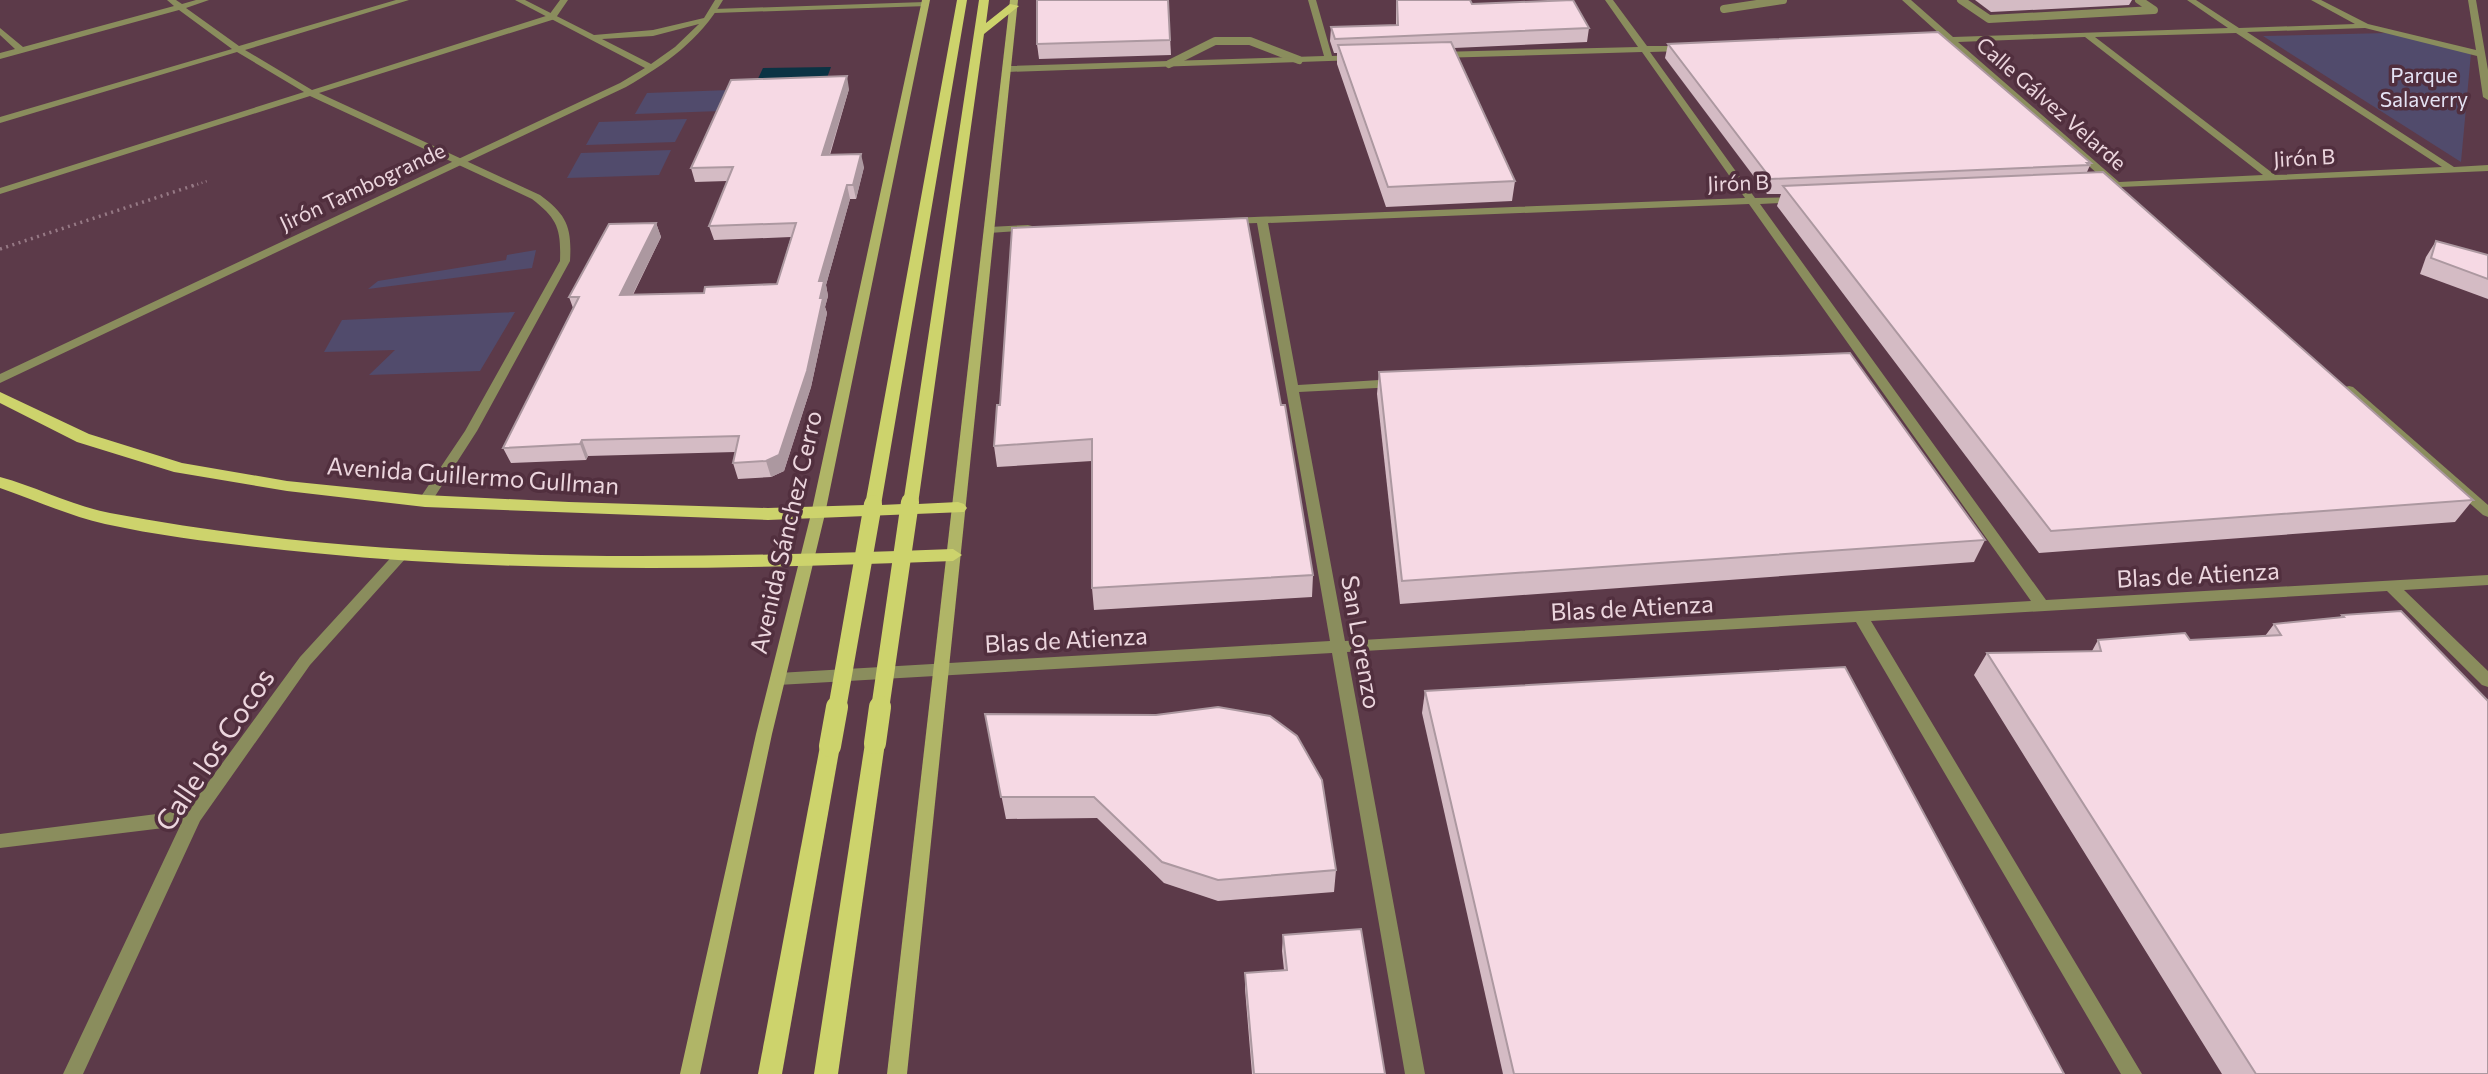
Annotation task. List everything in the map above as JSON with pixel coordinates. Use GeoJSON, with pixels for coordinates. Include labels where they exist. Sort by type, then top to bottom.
{"type":"FeatureCollection","features":[{"type":"Feature","properties":{"kind":"main road"},"geometry":{"type":"LineString","coordinates":[[770,1074],[962,0]]}},
{"type":"Feature","properties":{"kind":"main road"},"geometry":{"type":"LineString","coordinates":[[826,1074],[984,0]]}},
{"type":"Feature","properties":{"kind":"main road","name":"Avenida Sánchez Cerro"},"geometry":{"type":"LineString","coordinates":[[690,1074],[764,734],[818,514],[926,2]]}},
{"type":"Feature","properties":{"kind":"main road"},"geometry":{"type":"LineString","coordinates":[[979,33],[1014,3]]}},
{"type":"Feature","properties":{"kind":"main road"},"geometry":{"type":"LineString","coordinates":[[897,1074],[1014,3]]}},
{"type":"Feature","properties":{"kind":"main road","name":"Avenida Guillermo Gullman"},"geometry":{"type":"LineString","coordinates":[[0,397],[83,438],[180,468],[286,486],[425,500],[569,508],[818,514],[958,508]]}},
{"type":"Feature","properties":{"kind":"main road"},"geometry":{"type":"LineString","coordinates":[[2,485],[105,517],[237,539],[401,555],[539,562],[953,555]]}},
{"type":"Feature","properties":{"kind":"street"},"geometry":{"type":"LineString","coordinates":[[171,0],[239,50],[312,93],[537,197],[558,213],[566,233],[565,261],[471,431],[425,500]]}},
{"type":"Feature","properties":{"kind":"street"},"geometry":{"type":"LineString","coordinates":[[0,56],[205,0]]}},
{"type":"Feature","properties":{"kind":"street"},"geometry":{"type":"LineString","coordinates":[[0,120],[405,0]]}},
{"type":"Feature","properties":{"kind":"street"},"geometry":{"type":"LineString","coordinates":[[519,0],[651,68]]}},
{"type":"Feature","properties":{"kind":"street"},"geometry":{"type":"LineString","coordinates":[[0,191],[552,17],[564,0]]}},
{"type":"Feature","properties":{"kind":"street","name":"Jirón Tambogrande"},"geometry":{"type":"LineString","coordinates":[[0,379],[591,101],[651,68],[681,47],[712,14],[719,0]]}},
{"type":"Feature","properties":{"kind":"street"},"geometry":{"type":"LineString","coordinates":[[1312,0],[1329,59]]}},
{"type":"Feature","properties":{"kind":"street"},"geometry":{"type":"LineString","coordinates":[[1609,0],[2042,606]]}},
{"type":"Feature","properties":{"kind":"street","name":"Calle Gálvez Velarde"},"geometry":{"type":"LineString","coordinates":[[1906,0],[2127,194]]}},
{"type":"Feature","properties":{"kind":"street"},"geometry":{"type":"LineString","coordinates":[[2191,0],[2453,170]]}},
{"type":"Feature","properties":{"kind":"street"},"geometry":{"type":"LineString","coordinates":[[2315,0],[2365,26],[2481,54]]}},
{"type":"Feature","properties":{"kind":"street"},"geometry":{"type":"LineString","coordinates":[[2472,0],[2488,97]]}},
{"type":"Feature","properties":{"kind":"street"},"geometry":{"type":"LineString","coordinates":[[593,37],[653,33],[712,14],[926,2]]}},
{"type":"Feature","properties":{"kind":"street"},"geometry":{"type":"LineString","coordinates":[[1923,40],[2365,26]]}},
{"type":"Feature","properties":{"kind":"street"},"geometry":{"type":"LineString","coordinates":[[0,30],[21,50]]}},
{"type":"Feature","properties":{"kind":"street"},"geometry":{"type":"LineString","coordinates":[[2087,35],[2273,178]]}},
{"type":"Feature","properties":{"kind":"street"},"geometry":{"type":"LineString","coordinates":[[1425,56],[1700,47]]}},
{"type":"Feature","properties":{"kind":"street"},"geometry":{"type":"LineString","coordinates":[[1007,69],[1370,58]]}},
{"type":"Feature","properties":{"kind":"street","name":"Jirón B"},"geometry":{"type":"LineString","coordinates":[[2089,186],[2488,168]]}},
{"type":"Feature","properties":{"kind":"street","name":"Jirón B"},"geometry":{"type":"LineString","coordinates":[[1221,221],[1807,198]]}},
{"type":"Feature","properties":{"kind":"street","name":"San Lorenzo"},"geometry":{"type":"LineString","coordinates":[[1262,219],[1415,1074]]}},
{"type":"Feature","properties":{"kind":"street"},"geometry":{"type":"LineString","coordinates":[[989,230],[1044,228]]}},
{"type":"Feature","properties":{"kind":"street"},"geometry":{"type":"LineString","coordinates":[[1852,360],[1866,359]]}},
{"type":"Feature","properties":{"kind":"street"},"geometry":{"type":"LineString","coordinates":[[1292,389],[1415,383]]}},
{"type":"Feature","properties":{"kind":"street"},"geometry":{"type":"LineString","coordinates":[[2343,385],[2488,512]]}},
{"type":"Feature","properties":{"kind":"street","name":"Calle los Cocos"},"geometry":{"type":"LineString","coordinates":[[73,1074],[193,817],[305,661],[401,555]]}},
{"type":"Feature","properties":{"kind":"street","name":"Blas de Atienza"},"geometry":{"type":"LineString","coordinates":[[778,678],[2488,580]]}},
{"type":"Feature","properties":{"kind":"street"},"geometry":{"type":"LineString","coordinates":[[2390,586],[2488,681]]}},
{"type":"Feature","properties":{"kind":"street"},"geometry":{"type":"LineString","coordinates":[[1861,617],[2132,1074]]}},
{"type":"Feature","properties":{"kind":"street"},"geometry":{"type":"LineString","coordinates":[[0,841],[193,817]]}},
{"type":"Feature","properties":{"kind":"lane"},"geometry":{"type":"LineString","coordinates":[[1724,9],[1783,0]]}},
{"type":"Feature","properties":{"kind":"lane"},"geometry":{"type":"LineString","coordinates":[[1961,0],[1989,19],[2154,10],[2139,0]]}},
{"type":"Feature","properties":{"kind":"lane"},"geometry":{"type":"LineString","coordinates":[[1169,64],[1215,41],[1250,41],[1299,60]]}},
{"type":"Feature","properties":{"kind":"path"},"geometry":{"type":"LineString","coordinates":[[0,249],[210,180]]}},
{"type":"Feature","properties":{"kind":"green space","name":"Parque Salaverry"},"geometry":{"type":"Polygon","coordinates":[[[2387,33],[2471,53],[2461,162],[2263,36],[2387,33]]]}},
{"type":"Feature","properties":{"kind":"green space"},"geometry":{"type":"Polygon","coordinates":[[[730,90],[721,111],[635,114],[647,93],[730,90]]]}},
{"type":"Feature","properties":{"kind":"green space"},"geometry":{"type":"Polygon","coordinates":[[[687,119],[675,142],[586,145],[599,122],[687,119]]]}},
{"type":"Feature","properties":{"kind":"green space"},"geometry":{"type":"Polygon","coordinates":[[[671,150],[659,175],[567,178],[581,153],[671,150]]]}},
{"type":"Feature","properties":{"kind":"green space"},"geometry":{"type":"Polygon","coordinates":[[[536,250],[532,268],[368,289],[378,281],[506,260],[507,255],[536,250]]]}},
{"type":"Feature","properties":{"kind":"green space"},"geometry":{"type":"Polygon","coordinates":[[[515,312],[480,371],[369,375],[395,350],[324,352],[342,320],[515,312]]]}},
{"type":"Feature","properties":{"kind":"water"},"geometry":{"type":"Polygon","coordinates":[[[831,67],[825,83],[755,85],[763,68],[831,67]]]}},
{"type":"Feature","properties":{"kind":"building"},"geometry":{"type":"Polygon","coordinates":[[[1037,0],[1168,0],[1170,40],[1037,44],[1037,0]]]}},
{"type":"Feature","properties":{"kind":"building"},"geometry":{"type":"Polygon","coordinates":[[[1397,0],[1470,0],[1472,4],[1573,0],[1589,28],[1335,39],[1331,27],[1398,25],[1397,0]]]}},
{"type":"Feature","properties":{"kind":"building"},"geometry":{"type":"Polygon","coordinates":[[[1938,32],[2091,163],[1771,179],[1668,44],[1938,32]]]}},
{"type":"Feature","properties":{"kind":"building"},"geometry":{"type":"Polygon","coordinates":[[[1451,42],[1515,181],[1388,187],[1338,45],[1451,42]]]}},
{"type":"Feature","properties":{"kind":"building"},"geometry":{"type":"Polygon","coordinates":[[[847,76],[822,155],[861,154],[853,185],[847,185],[819,281],[824,281],[820,298],[823,298],[807,371],[779,455],[766,461],[733,463],[739,436],[582,440],[580,444],[503,448],[579,297],[569,297],[609,224],[656,223],[620,295],[704,293],[705,287],[777,284],[796,223],[709,226],[733,167],[691,168],[731,80],[847,76]]]}},
{"type":"Feature","properties":{"kind":"building"},"geometry":{"type":"Polygon","coordinates":[[[2103,172],[2473,500],[2051,531],[1783,186],[2103,172]]]}},
{"type":"Feature","properties":{"kind":"building"},"geometry":{"type":"Polygon","coordinates":[[[1247,218],[1281,405],[1285,405],[1313,575],[1092,588],[1092,439],[994,446],[997,405],[1000,405],[1012,228],[1247,218]]]}},
{"type":"Feature","properties":{"kind":"building"},"geometry":{"type":"Polygon","coordinates":[[[2436,241],[2488,255],[2488,279],[2431,258],[2436,241]]]}},
{"type":"Feature","properties":{"kind":"building"},"geometry":{"type":"Polygon","coordinates":[[[1850,353],[1985,540],[1402,581],[1379,372],[1850,353]]]}},
{"type":"Feature","properties":{"kind":"building"},"geometry":{"type":"Polygon","coordinates":[[[2401,611],[2488,701],[2488,1074],[2256,1074],[1987,653],[2101,651],[2098,640],[2185,633],[2190,640],[2281,635],[2274,624],[2401,611]]]}},
{"type":"Feature","properties":{"kind":"building"},"geometry":{"type":"Polygon","coordinates":[[[1845,667],[2064,1074],[1514,1074],[1425,691],[1845,667]]]}},
{"type":"Feature","properties":{"kind":"building"},"geometry":{"type":"Polygon","coordinates":[[[1218,707],[1270,716],[1297,736],[1322,780],[1336,870],[1218,880],[1162,862],[1094,797],[1001,797],[985,714],[1156,715],[1218,707]]]}},
{"type":"Feature","properties":{"kind":"building"},"geometry":{"type":"Polygon","coordinates":[[[1361,929],[1385,1074],[1254,1074],[1245,973],[1287,970],[1283,935],[1361,929]]]}}]}
